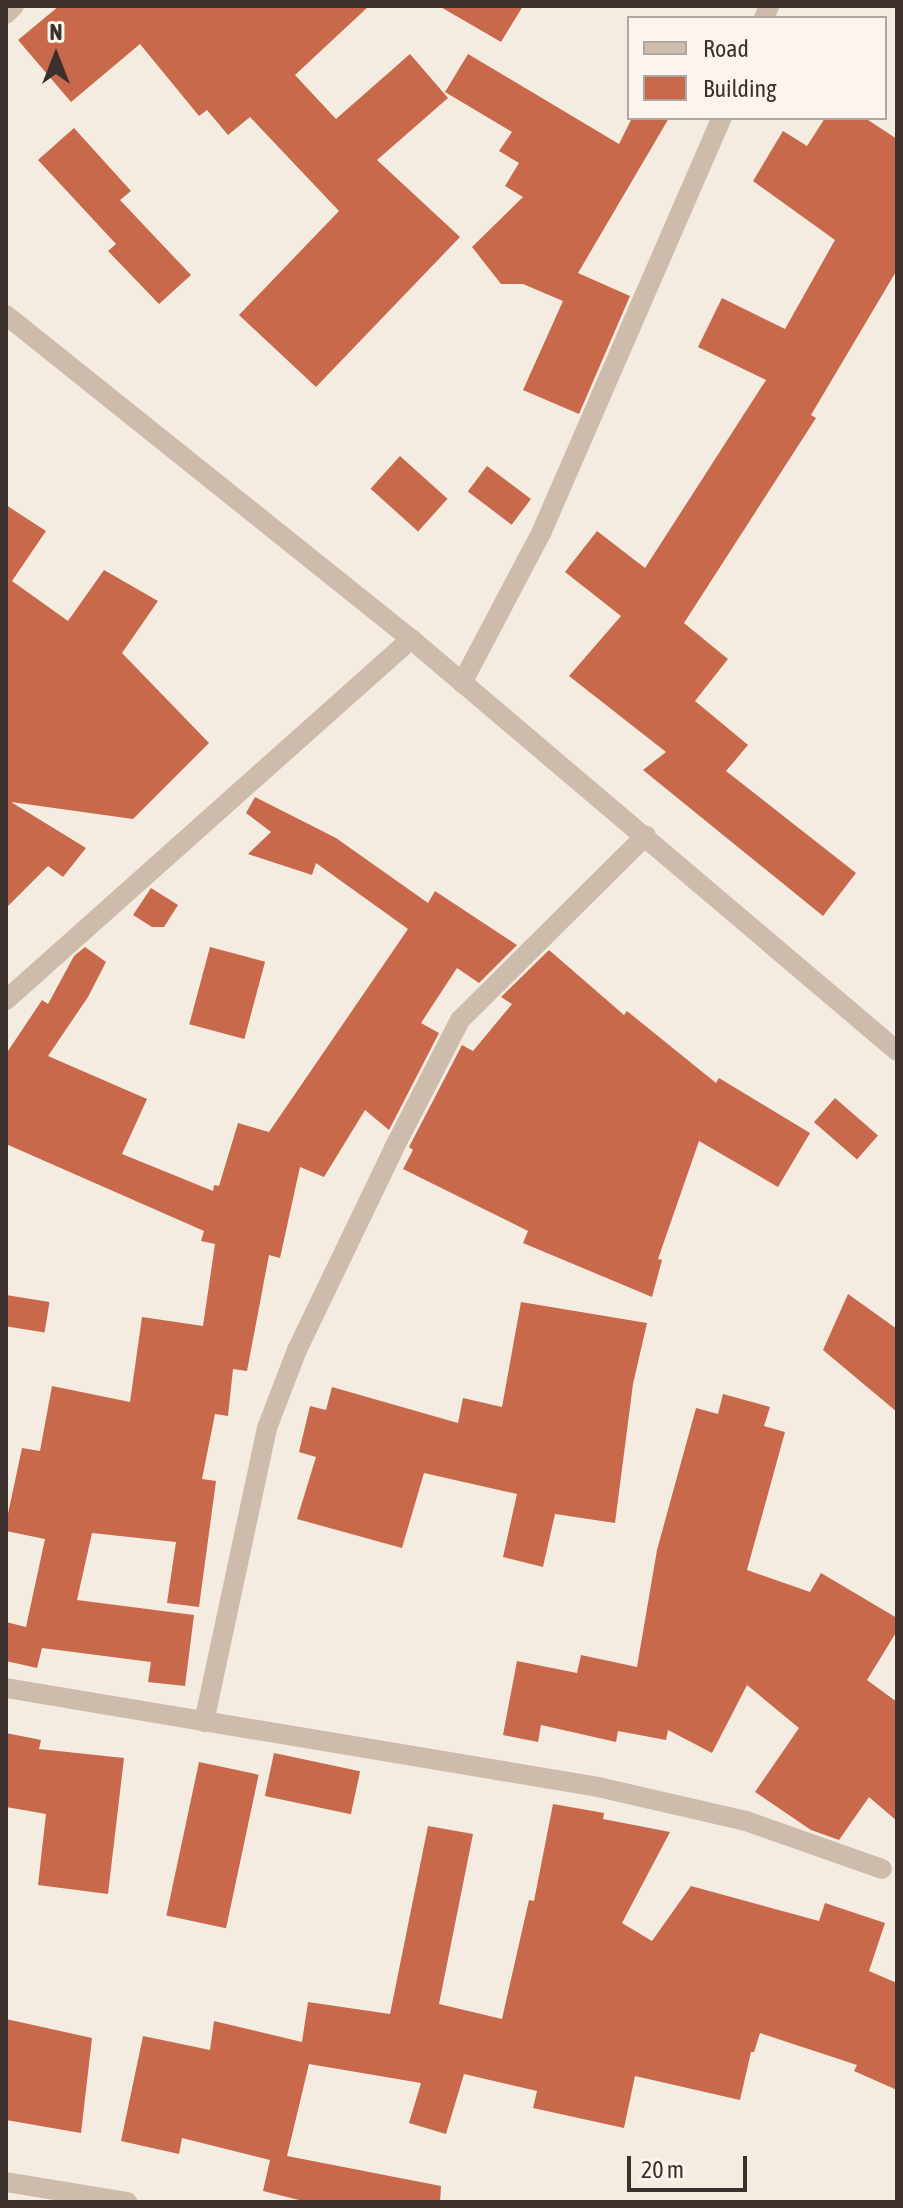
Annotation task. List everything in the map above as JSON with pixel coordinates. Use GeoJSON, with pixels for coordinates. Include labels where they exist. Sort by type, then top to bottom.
{"type":"FeatureCollection","features":[{"type":"Feature","properties":{"kind":"street"},"geometry":{"type":"LineString","coordinates":[[6,14],[14,6]]}},
{"type":"Feature","properties":{"kind":"street"},"geometry":{"type":"LineString","coordinates":[[462,683],[542,531],[721,120]]}},
{"type":"Feature","properties":{"kind":"street"},"geometry":{"type":"LineString","coordinates":[[6,315],[411,639],[646,835],[897,1051]]}},
{"type":"Feature","properties":{"kind":"street"},"geometry":{"type":"LineString","coordinates":[[6,1000],[411,639]]}},
{"type":"Feature","properties":{"kind":"street"},"geometry":{"type":"LineString","coordinates":[[204,1722],[267,1428],[297,1350],[394,1148],[460,1020],[646,835]]}},
{"type":"Feature","properties":{"kind":"street"},"geometry":{"type":"LineString","coordinates":[[6,1688],[598,1787],[746,1821],[882,1869]]}},
{"type":"Feature","properties":{"kind":"street"},"geometry":{"type":"LineString","coordinates":[[13,2190],[127,2202]]}},
{"type":"Feature","properties":{"kind":"building"},"geometry":{"type":"Polygon","coordinates":[[[59,6],[369,6],[295,75],[336,119],[410,54],[448,98],[377,160],[460,237],[316,387],[239,315],[339,211],[250,117],[228,135],[207,110],[199,116],[140,44],[71,102],[18,40],[59,6]]]}},
{"type":"Feature","properties":{"kind":"building"},"geometry":{"type":"Polygon","coordinates":[[[439,6],[523,6],[501,42],[439,6]]]}},
{"type":"Feature","properties":{"kind":"building"},"geometry":{"type":"Polygon","coordinates":[[[468,54],[619,144],[631,120],[668,120],[578,273],[630,296],[579,414],[523,390],[563,301],[523,284],[501,284],[472,247],[523,197],[505,186],[519,163],[499,151],[512,132],[445,92],[468,54]]]}},
{"type":"Feature","properties":{"kind":"building"},"geometry":{"type":"Polygon","coordinates":[[[824,120],[868,120],[897,139],[897,270],[811,415],[816,418],[684,623],[728,659],[695,701],[748,745],[726,771],[856,873],[823,916],[643,770],[666,752],[569,676],[621,616],[565,572],[597,531],[645,568],[766,380],[698,347],[722,298],[785,329],[835,240],[753,181],[783,131],[807,146],[824,120]]]}},
{"type":"Feature","properties":{"kind":"building"},"geometry":{"type":"Polygon","coordinates":[[[74,128],[131,191],[120,200],[191,275],[159,304],[108,251],[116,244],[38,160],[74,128]]]}},
{"type":"Feature","properties":{"kind":"building"},"geometry":{"type":"Polygon","coordinates":[[[400,456],[448,499],[418,532],[371,489],[400,456]]]}},
{"type":"Feature","properties":{"kind":"building"},"geometry":{"type":"Polygon","coordinates":[[[487,466],[531,499],[512,525],[468,492],[487,466]]]}},
{"type":"Feature","properties":{"kind":"building"},"geometry":{"type":"Polygon","coordinates":[[[6,505],[46,531],[12,581],[68,621],[104,570],[158,601],[122,653],[209,743],[133,819],[11,802],[86,848],[63,877],[48,866],[6,908],[6,505]]]}},
{"type":"Feature","properties":{"kind":"building"},"geometry":{"type":"Polygon","coordinates":[[[255,797],[336,838],[428,903],[435,891],[517,945],[479,983],[457,968],[421,1023],[439,1033],[389,1130],[365,1110],[324,1177],[300,1167],[280,1258],[269,1255],[247,1371],[233,1369],[228,1416],[215,1414],[202,1479],[216,1481],[199,1607],[167,1603],[176,1542],[92,1533],[77,1600],[194,1615],[185,1686],[148,1682],[151,1662],[42,1648],[37,1668],[6,1661],[6,1622],[26,1627],[45,1539],[6,1531],[6,1523],[22,1448],[40,1451],[52,1386],[130,1402],[142,1317],[203,1326],[215,1244],[201,1241],[204,1231],[6,1144],[6,1054],[42,1000],[48,1004],[74,956],[85,947],[106,962],[88,997],[48,1056],[147,1099],[122,1154],[213,1191],[214,1185],[219,1186],[238,1123],[269,1132],[408,929],[316,863],[312,875],[248,854],[271,832],[246,813],[255,797]]]}},
{"type":"Feature","properties":{"kind":"building"},"geometry":{"type":"Polygon","coordinates":[[[151,888],[178,905],[164,927],[152,927],[133,915],[151,888]]]}},
{"type":"Feature","properties":{"kind":"building"},"geometry":{"type":"Polygon","coordinates":[[[210,947],[265,962],[244,1039],[189,1024],[210,947]]]}},
{"type":"Feature","properties":{"kind":"building"},"geometry":{"type":"Polygon","coordinates":[[[549,950],[624,1015],[627,1011],[716,1083],[719,1078],[810,1133],[778,1187],[699,1141],[658,1259],[662,1260],[652,1297],[523,1243],[528,1231],[403,1169],[413,1150],[409,1147],[462,1045],[473,1051],[512,1004],[501,997],[549,950]]]}},
{"type":"Feature","properties":{"kind":"building"},"geometry":{"type":"Polygon","coordinates":[[[835,1098],[878,1135],[857,1160],[814,1122],[835,1098]]]}},
{"type":"Feature","properties":{"kind":"building"},"geometry":{"type":"Polygon","coordinates":[[[848,1294],[897,1329],[897,1412],[823,1350],[848,1294]]]}},
{"type":"Feature","properties":{"kind":"building"},"geometry":{"type":"Polygon","coordinates":[[[6,1295],[49,1302],[45,1333],[6,1326],[6,1295]]]}},
{"type":"Feature","properties":{"kind":"building"},"geometry":{"type":"Polygon","coordinates":[[[521,1302],[647,1323],[633,1384],[615,1523],[555,1514],[543,1567],[503,1557],[517,1494],[424,1473],[402,1548],[297,1519],[316,1457],[299,1452],[310,1406],[326,1410],[332,1387],[458,1423],[463,1398],[502,1407],[521,1302]]]}},
{"type":"Feature","properties":{"kind":"building"},"geometry":{"type":"Polygon","coordinates":[[[723,1394],[770,1407],[764,1426],[785,1432],[747,1570],[810,1592],[821,1573],[897,1618],[897,1631],[867,1680],[897,1702],[897,1821],[869,1797],[839,1840],[811,1830],[755,1792],[799,1728],[747,1685],[712,1753],[668,1730],[666,1740],[618,1731],[616,1742],[541,1725],[538,1742],[503,1735],[517,1661],[577,1673],[581,1655],[637,1667],[657,1550],[696,1408],[718,1414],[723,1394]]]}},
{"type":"Feature","properties":{"kind":"building"},"geometry":{"type":"Polygon","coordinates":[[[6,1733],[41,1740],[39,1749],[124,1758],[108,1894],[38,1885],[46,1814],[6,1807],[6,1733]]]}},
{"type":"Feature","properties":{"kind":"building"},"geometry":{"type":"Polygon","coordinates":[[[274,1753],[360,1771],[351,1814],[265,1796],[274,1753]]]}},
{"type":"Feature","properties":{"kind":"building"},"geometry":{"type":"Polygon","coordinates":[[[199,1762],[259,1775],[226,1928],[166,1916],[199,1762]]]}},
{"type":"Feature","properties":{"kind":"building"},"geometry":{"type":"Polygon","coordinates":[[[553,1804],[604,1813],[603,1819],[670,1832],[622,1923],[652,1941],[691,1886],[819,1921],[825,1903],[885,1923],[869,1971],[897,1983],[897,2090],[854,2071],[857,2065],[760,2033],[754,2052],[751,2052],[740,2100],[635,2076],[624,2128],[533,2108],[537,2091],[464,2074],[446,2134],[409,2123],[421,2083],[309,2064],[287,2156],[441,2186],[440,2202],[307,2202],[263,2191],[270,2160],[182,2138],[179,2154],[121,2141],[143,2036],[210,2050],[214,2021],[302,2042],[308,2002],[390,2014],[428,1826],[473,1834],[439,2004],[502,2019],[529,1900],[534,1901],[553,1804]]]}},
{"type":"Feature","properties":{"kind":"building"},"geometry":{"type":"Polygon","coordinates":[[[6,2019],[92,2038],[81,2133],[6,2120],[6,2019]]]}}]}
